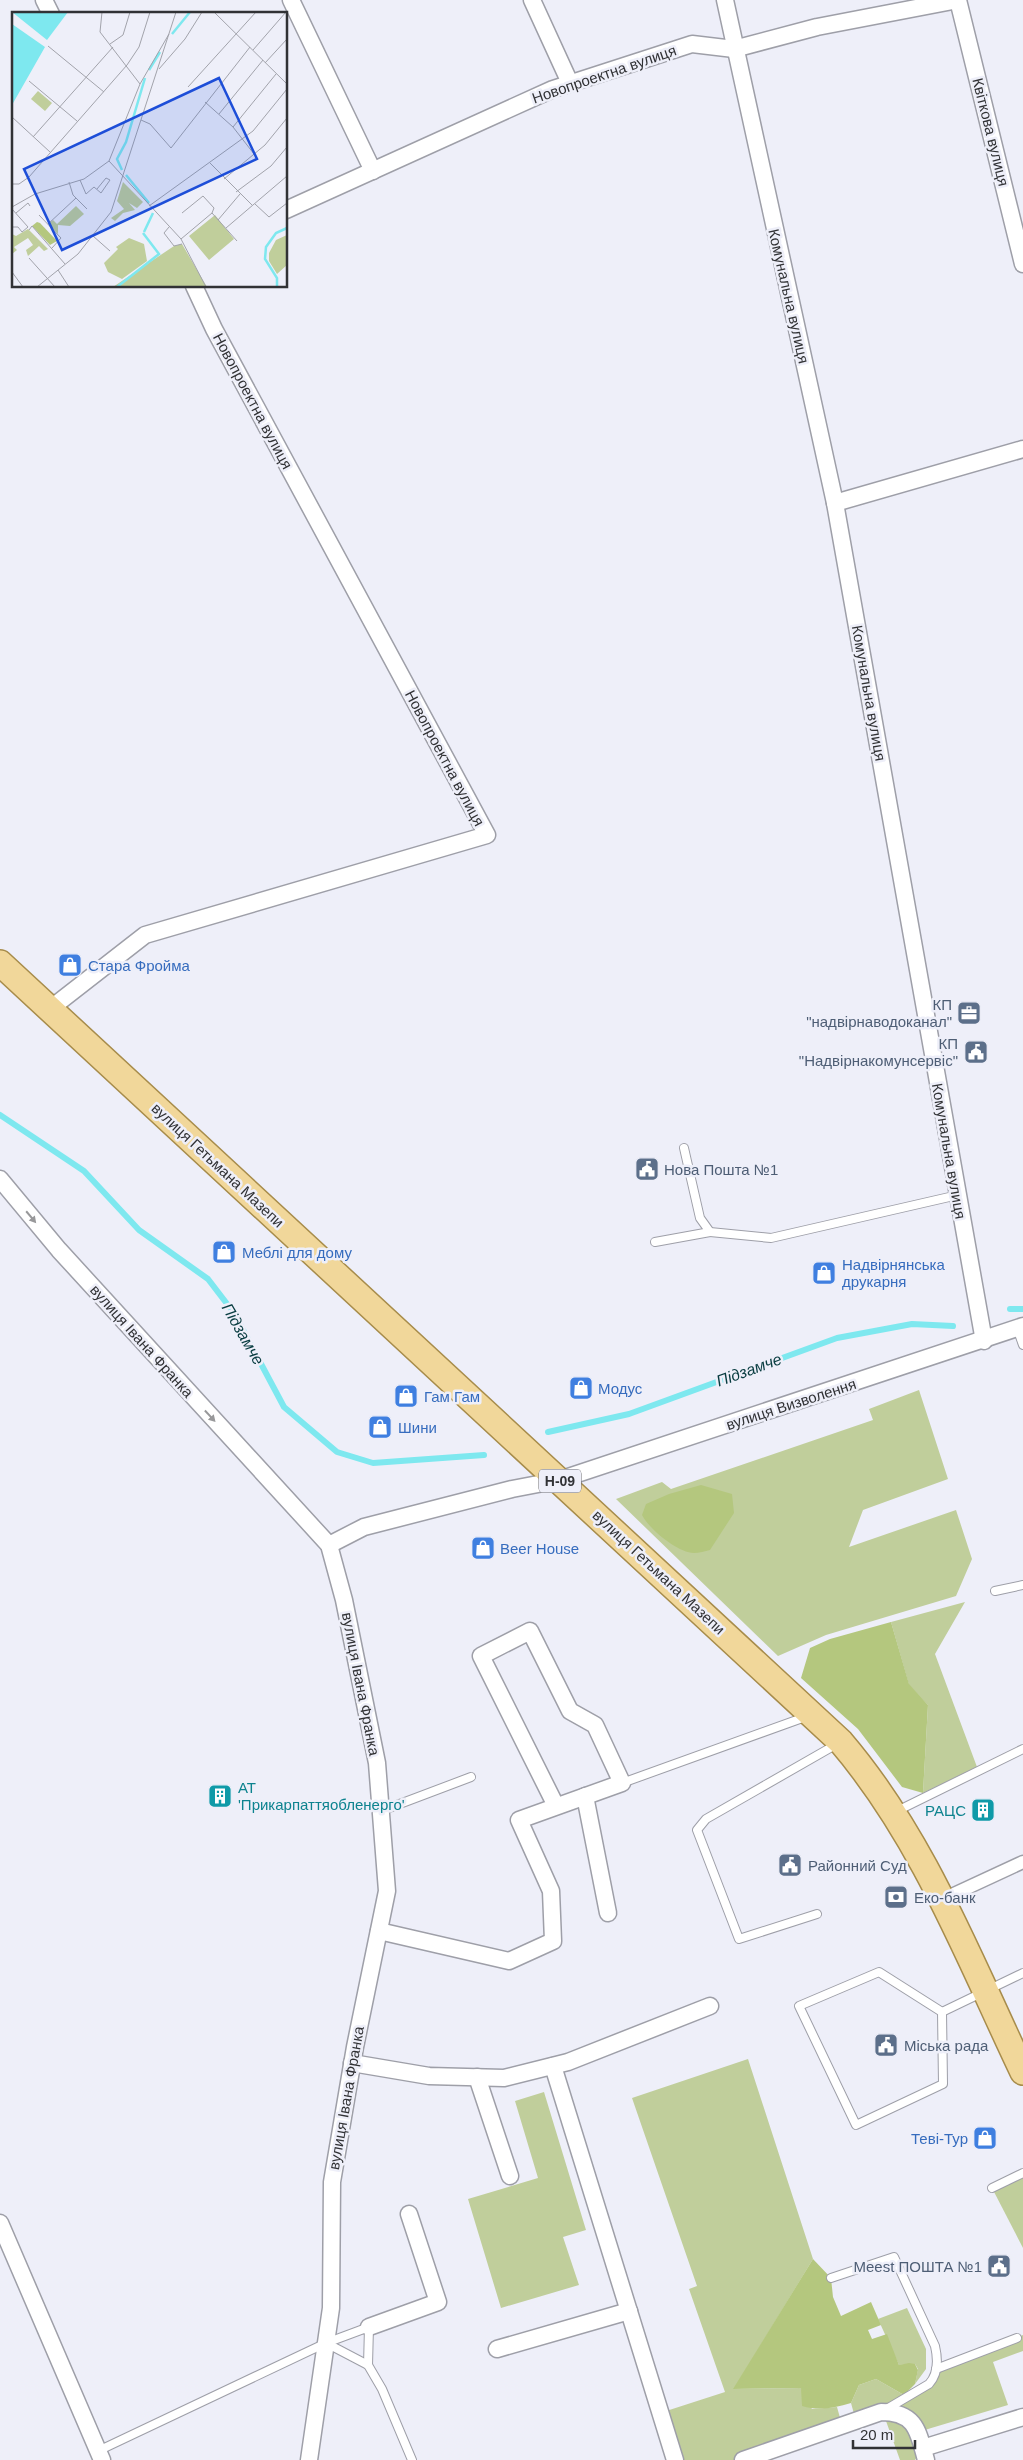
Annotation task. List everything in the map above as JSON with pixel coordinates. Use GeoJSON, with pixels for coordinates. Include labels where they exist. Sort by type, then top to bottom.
{"type":"FeatureCollection","features":[{"type":"Feature","properties":{"kind":"main road","name":"вулиця Гетьмана Мазепи"},"geometry":{"type":"LineString","coordinates":[[0,963],[813,1714],[841,1742],[864,1768],[917,1851],[1023,2072]]}},
{"type":"Feature","properties":{"kind":"street"},"geometry":{"type":"LineString","coordinates":[[44,0],[50,12]]}},
{"type":"Feature","properties":{"kind":"street"},"geometry":{"type":"LineString","coordinates":[[291,0],[373,171]]}},
{"type":"Feature","properties":{"kind":"street"},"geometry":{"type":"LineString","coordinates":[[532,0],[570,83]]}},
{"type":"Feature","properties":{"kind":"street","name":"Комунальна вулиця"},"geometry":{"type":"LineString","coordinates":[[725,0],[734,49],[836,503],[984,1341]]}},
{"type":"Feature","properties":{"kind":"street"},"geometry":{"type":"LineString","coordinates":[[734,49],[817,27],[959,0]]}},
{"type":"Feature","properties":{"kind":"street","name":"Квіткова вулиця"},"geometry":{"type":"LineString","coordinates":[[959,0],[1023,264]]}},
{"type":"Feature","properties":{"kind":"street","name":"Новопроектна вулиця"},"geometry":{"type":"LineString","coordinates":[[288,209],[553,89],[692,44],[734,49]]}},
{"type":"Feature","properties":{"kind":"street","name":"Новопроектна вулиця"},"geometry":{"type":"LineString","coordinates":[[50,1008],[145,935],[487,835],[218,337],[195,288]]}},
{"type":"Feature","properties":{"kind":"street"},"geometry":{"type":"LineString","coordinates":[[836,503],[1023,449]]}},
{"type":"Feature","properties":{"kind":"street","name":"вулиця Івана Франка"},"geometry":{"type":"LineString","coordinates":[[0,1180],[78,1271],[329,1545],[344,1600],[373,1744],[381,1811],[387,1891],[352,2062],[332,2182],[331,2308],[310,2460]]}},
{"type":"Feature","properties":{"kind":"street","name":"вулиця Визволення"},"geometry":{"type":"LineString","coordinates":[[329,1545],[364,1527],[512,1489],[559,1480],[984,1341],[1020,1327]]}},
{"type":"Feature","properties":{"kind":"street"},"geometry":{"type":"LineString","coordinates":[[379,1931],[509,1961],[553,1941],[551,1891],[519,1820],[622,1783],[595,1725],[570,1711],[530,1631],[481,1656],[556,1806]]}},
{"type":"Feature","properties":{"kind":"street"},"geometry":{"type":"LineString","coordinates":[[585,1796],[608,1914]]}},
{"type":"Feature","properties":{"kind":"street"},"geometry":{"type":"LineString","coordinates":[[941,1900],[1023,1862]]}},
{"type":"Feature","properties":{"kind":"street"},"geometry":{"type":"LineString","coordinates":[[352,2062],[429,2076],[504,2078],[576,2060],[710,2006]]}},
{"type":"Feature","properties":{"kind":"street"},"geometry":{"type":"LineString","coordinates":[[553,2066],[675,2460]]}},
{"type":"Feature","properties":{"kind":"street"},"geometry":{"type":"LineString","coordinates":[[477,2077],[510,2176]]}},
{"type":"Feature","properties":{"kind":"street"},"geometry":{"type":"LineString","coordinates":[[369,2327],[438,2302],[408,2214]]}},
{"type":"Feature","properties":{"kind":"street"},"geometry":{"type":"LineString","coordinates":[[0,2223],[101,2455]]}},
{"type":"Feature","properties":{"kind":"street"},"geometry":{"type":"LineString","coordinates":[[497,2349],[629,2311]]}},
{"type":"Feature","properties":{"kind":"street"},"geometry":{"type":"LineString","coordinates":[[743,2460],[881,2412],[894,2412],[906,2416],[916,2426],[925,2454],[1023,2417]]}},
{"type":"Feature","properties":{"kind":"lane"},"geometry":{"type":"LineString","coordinates":[[684,1148],[700,1218],[710,1232]]}},
{"type":"Feature","properties":{"kind":"lane"},"geometry":{"type":"LineString","coordinates":[[655,1242],[710,1232],[771,1238],[958,1195]]}},
{"type":"Feature","properties":{"kind":"lane"},"geometry":{"type":"LineString","coordinates":[[1020,1327],[1023,1345]]}},
{"type":"Feature","properties":{"kind":"lane"},"geometry":{"type":"LineString","coordinates":[[995,1591],[1023,1585]]}},
{"type":"Feature","properties":{"kind":"lane"},"geometry":{"type":"LineString","coordinates":[[622,1783],[813,1714]]}},
{"type":"Feature","properties":{"kind":"lane"},"geometry":{"type":"LineString","coordinates":[[817,1914],[739,1939],[697,1830],[706,1819],[841,1742]]}},
{"type":"Feature","properties":{"kind":"lane"},"geometry":{"type":"LineString","coordinates":[[894,1813],[1023,1749]]}},
{"type":"Feature","properties":{"kind":"lane"},"geometry":{"type":"LineString","coordinates":[[381,1811],[471,1777]]}},
{"type":"Feature","properties":{"kind":"lane"},"geometry":{"type":"LineString","coordinates":[[879,1972],[942,2012],[943,2084],[856,2125],[799,2006],[879,1972]]}},
{"type":"Feature","properties":{"kind":"lane"},"geometry":{"type":"LineString","coordinates":[[942,2012],[1023,1973]]}},
{"type":"Feature","properties":{"kind":"lane"},"geometry":{"type":"LineString","coordinates":[[992,2188],[1023,2173]]}},
{"type":"Feature","properties":{"kind":"lane"},"geometry":{"type":"LineString","coordinates":[[831,2278],[894,2257],[935,2346],[938,2359],[934,2378],[929,2384],[881,2412]]}},
{"type":"Feature","properties":{"kind":"lane"},"geometry":{"type":"LineString","coordinates":[[101,2455],[326,2343],[369,2327],[368,2365],[382,2389],[412,2460]]}},
{"type":"Feature","properties":{"kind":"lane"},"geometry":{"type":"LineString","coordinates":[[936,2369],[1017,2338]]}},
{"type":"Feature","properties":{"kind":"lane"},"geometry":{"type":"LineString","coordinates":[[326,2343],[368,2365]]}},
{"type":"Feature","properties":{"kind":"green space"},"geometry":{"type":"Polygon","coordinates":[[[919,1390],[948,1479],[863,1510],[849,1547],[956,1510],[972,1559],[956,1596],[826,1635],[778,1656],[616,1499],[662,1482],[671,1489],[873,1420],[869,1409],[919,1390]]]}},
{"type":"Feature","properties":{"kind":"green space"},"geometry":{"type":"Polygon","coordinates":[[[701,1485],[732,1494],[734,1513],[710,1550],[694,1553],[687,1552],[672,1545],[651,1527],[642,1515],[646,1504],[669,1494],[701,1485]]]}},
{"type":"Feature","properties":{"kind":"green space"},"geometry":{"type":"Polygon","coordinates":[[[965,1602],[935,1654],[977,1767],[923,1793],[928,1705],[909,1685],[891,1622],[965,1602]]]}},
{"type":"Feature","properties":{"kind":"green space"},"geometry":{"type":"Polygon","coordinates":[[[891,1622],[909,1684],[928,1705],[923,1793],[902,1787],[858,1729],[801,1678],[810,1648],[830,1639],[891,1622]]]}},
{"type":"Feature","properties":{"kind":"green space"},"geometry":{"type":"Polygon","coordinates":[[[748,2059],[813,2259],[734,2389],[801,2388],[812,2409],[837,2407],[842,2425],[743,2460],[675,2460],[660,2413],[725,2392],[689,2289],[697,2286],[632,2098],[748,2059]]]}},
{"type":"Feature","properties":{"kind":"green space"},"geometry":{"type":"Polygon","coordinates":[[[544,2092],[586,2230],[563,2237],[579,2285],[501,2308],[468,2199],[538,2178],[515,2101],[544,2092]]]}},
{"type":"Feature","properties":{"kind":"green space"},"geometry":{"type":"Polygon","coordinates":[[[1023,2173],[1023,2248],[992,2188],[1023,2173]]]}},
{"type":"Feature","properties":{"kind":"green space"},"geometry":{"type":"Polygon","coordinates":[[[813,2259],[831,2278],[833,2297],[841,2316],[871,2302],[881,2325],[868,2330],[872,2339],[887,2334],[899,2365],[915,2364],[918,2370],[915,2384],[904,2395],[876,2379],[859,2385],[851,2403],[820,2409],[802,2406],[801,2388],[733,2389],[813,2259]]]}},
{"type":"Feature","properties":{"kind":"green space"},"geometry":{"type":"Polygon","coordinates":[[[907,2308],[926,2349],[926,2369],[915,2384],[918,2369],[915,2364],[899,2365],[878,2319],[907,2308]]]}},
{"type":"Feature","properties":{"kind":"green space"},"geometry":{"type":"Polygon","coordinates":[[[1023,2335],[1023,2351],[993,2362],[1008,2405],[918,2432],[923,2448],[915,2460],[900,2460],[886,2421],[905,2417],[856,2421],[851,2403],[859,2385],[876,2379],[904,2395],[929,2384],[936,2369],[1023,2335]]]}},
{"type":"Feature","properties":{"kind":"waterway","name":"Підзамче"},"geometry":{"type":"LineString","coordinates":[[0,1115],[84,1171],[139,1230],[208,1279],[234,1313],[284,1407],[337,1452],[373,1463],[484,1455]]}},
{"type":"Feature","properties":{"kind":"waterway","name":"Підзамче"},"geometry":{"type":"LineString","coordinates":[[1010,1309],[1023,1309]]}},
{"type":"Feature","properties":{"kind":"waterway","name":"Підзамче"},"geometry":{"type":"LineString","coordinates":[[548,1432],[629,1414],[837,1338],[912,1324],[953,1326]]}},
{"type":"Feature","properties":{"kind":"place","name":"Стара Фройма"},"geometry":{"type":"Point","coordinates":[70,965]}},
{"type":"Feature","properties":{"kind":"place","name":"КП \"надвірнаводоканал\""},"geometry":{"type":"Point","coordinates":[969,1013]}},
{"type":"Feature","properties":{"kind":"place","name":"КП \"Надвірнакомунсервіс\""},"geometry":{"type":"Point","coordinates":[976,1052]}},
{"type":"Feature","properties":{"kind":"place","name":"Нова Пошта №1"},"geometry":{"type":"Point","coordinates":[647,1169]}},
{"type":"Feature","properties":{"kind":"place","name":"Меблі для дому"},"geometry":{"type":"Point","coordinates":[224,1252]}},
{"type":"Feature","properties":{"kind":"place","name":"Надвірнянська друкарня"},"geometry":{"type":"Point","coordinates":[824,1273]}},
{"type":"Feature","properties":{"kind":"place","name":"Модус"},"geometry":{"type":"Point","coordinates":[581,1388]}},
{"type":"Feature","properties":{"kind":"place","name":"Гам Гам"},"geometry":{"type":"Point","coordinates":[406,1396]}},
{"type":"Feature","properties":{"kind":"place","name":"Шини"},"geometry":{"type":"Point","coordinates":[380,1427]}},
{"type":"Feature","properties":{"kind":"place","name":"Beer House"},"geometry":{"type":"Point","coordinates":[483,1548]}},
{"type":"Feature","properties":{"kind":"place","name":"АТ 'Прикарпаттяобленерго'"},"geometry":{"type":"Point","coordinates":[220,1796]}},
{"type":"Feature","properties":{"kind":"place","name":"РАЦС"},"geometry":{"type":"Point","coordinates":[983,1810]}},
{"type":"Feature","properties":{"kind":"place","name":"Районний Суд"},"geometry":{"type":"Point","coordinates":[790,1865]}},
{"type":"Feature","properties":{"kind":"place","name":"Еко-банк"},"geometry":{"type":"Point","coordinates":[896,1897]}},
{"type":"Feature","properties":{"kind":"place","name":"Міська рада"},"geometry":{"type":"Point","coordinates":[886,2045]}},
{"type":"Feature","properties":{"kind":"place","name":"Теві-Тур"},"geometry":{"type":"Point","coordinates":[985,2138]}},
{"type":"Feature","properties":{"kind":"place","name":"Meest ПОШТА №1"},"geometry":{"type":"Point","coordinates":[999,2266]}}]}
